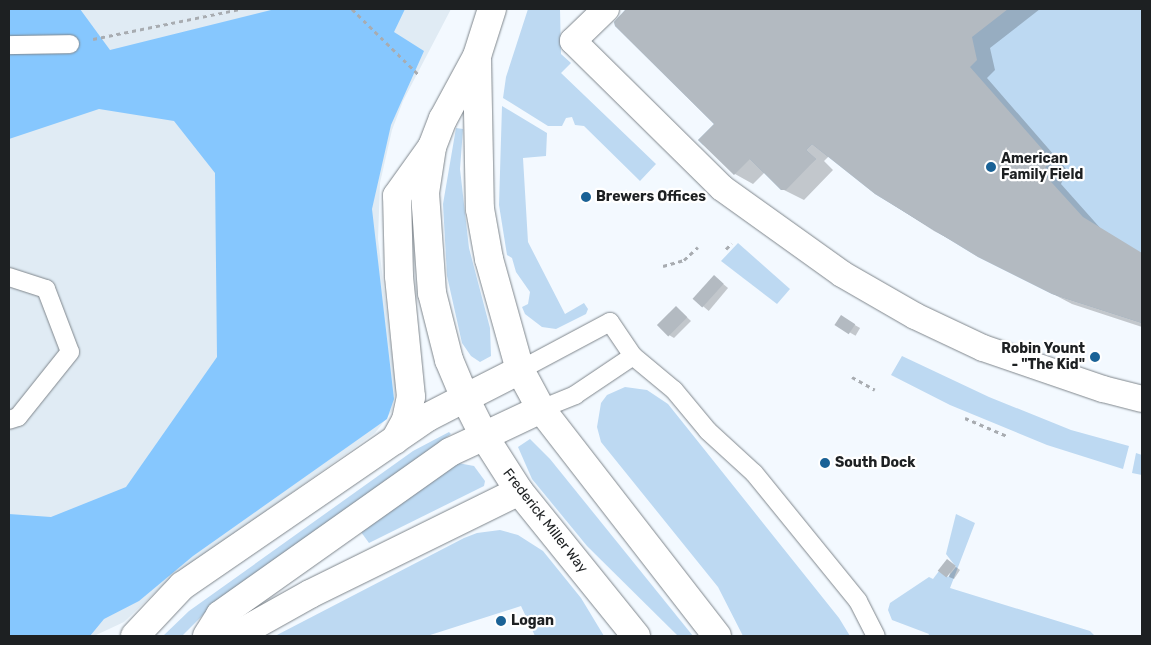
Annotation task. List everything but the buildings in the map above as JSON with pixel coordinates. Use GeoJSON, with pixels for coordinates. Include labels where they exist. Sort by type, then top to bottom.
{"type":"FeatureCollection","features":[{"type":"Feature","properties":{"kind":"main road","name":"Frederick Miller Way"},"geometry":{"type":"LineString","coordinates":[[492,9],[477,56],[443,119],[432,147],[425,192],[427,260],[440,327],[465,398],[484,436],[519,491],[636,636]]}},
{"type":"Feature","properties":{"kind":"main road","name":"Frederick Miller Way"},"geometry":{"type":"LineString","coordinates":[[477,56],[480,209],[489,259],[520,370],[541,409],[717,636]]}},
{"type":"Feature","properties":{"kind":"main road"},"geometry":{"type":"LineString","coordinates":[[395,440],[406,420],[411,397],[399,276],[398,196],[432,147]]}},
{"type":"Feature","properties":{"kind":"main road"},"geometry":{"type":"LineString","coordinates":[[135,636],[182,586],[428,418],[520,370]]}},
{"type":"Feature","properties":{"kind":"main road"},"geometry":{"type":"LineString","coordinates":[[207,636],[220,615],[450,452],[541,409]]}},
{"type":"Feature","properties":{"kind":"main road"},"geometry":{"type":"LineString","coordinates":[[235,636],[310,594],[519,491]]}},
{"type":"Feature","properties":{"kind":"street"},"geometry":{"type":"LineString","coordinates":[[606,9],[574,41],[722,188],[842,274],[915,316],[1002,354],[1103,389],[1142,399]]}},
{"type":"Feature","properties":{"kind":"lane"},"geometry":{"type":"LineString","coordinates":[[9,44],[70,44]]}},
{"type":"Feature","properties":{"kind":"lane"},"geometry":{"type":"LineString","coordinates":[[9,277],[46,289],[70,352],[18,417],[9,420]]}},
{"type":"Feature","properties":{"kind":"lane"},"geometry":{"type":"LineString","coordinates":[[520,370],[610,322],[633,356],[674,390],[708,431],[754,472],[858,601],[876,636]]}},
{"type":"Feature","properties":{"kind":"lane"},"geometry":{"type":"LineString","coordinates":[[541,409],[575,395],[633,356]]}},
{"type":"Feature","properties":{"kind":"path"},"geometry":{"type":"LineString","coordinates":[[70,44],[241,9]]}},
{"type":"Feature","properties":{"kind":"path"},"geometry":{"type":"LineString","coordinates":[[352,9],[418,74]]}},
{"type":"Feature","properties":{"kind":"path"},"geometry":{"type":"LineString","coordinates":[[726,249],[732,243]]}},
{"type":"Feature","properties":{"kind":"path"},"geometry":{"type":"LineString","coordinates":[[663,266],[684,260],[698,247]]}},
{"type":"Feature","properties":{"kind":"path"},"geometry":{"type":"LineString","coordinates":[[852,377],[876,390]]}},
{"type":"Feature","properties":{"kind":"path"},"geometry":{"type":"LineString","coordinates":[[965,418],[1007,436]]}},
{"type":"Feature","properties":{"kind":"shaded area"},"geometry":{"type":"Polygon","coordinates":[[[9,9],[451,9],[403,101],[392,130],[380,183],[378,239],[396,388],[392,411],[375,433],[162,586],[124,622],[94,636],[9,636],[9,9]]]}},
{"type":"Feature","properties":{"kind":"shaded area"},"geometry":{"type":"Polygon","coordinates":[[[9,9],[80,9],[110,50],[275,9],[405,9],[394,32],[424,51],[391,125],[372,209],[394,399],[387,419],[193,556],[139,601],[104,619],[90,636],[9,636],[9,514],[51,517],[126,487],[217,357],[215,173],[174,121],[99,109],[9,139],[9,9]]]}},
{"type":"Feature","properties":{"kind":"shaded area"},"geometry":{"type":"Polygon","coordinates":[[[528,9],[560,9],[561,54],[571,63],[561,73],[656,164],[640,181],[584,126],[575,125],[572,117],[566,118],[562,126],[548,126],[503,98],[506,77],[528,9]]]}},
{"type":"Feature","properties":{"kind":"shaded area","name":"American Family Field"},"geometry":{"type":"Polygon","coordinates":[[[626,9],[1142,9],[1142,323],[1052,294],[978,257],[875,194],[812,144],[806,150],[816,159],[781,190],[750,159],[703,145],[698,140],[714,124],[615,26],[614,22],[626,9]]]}},
{"type":"Feature","properties":{"kind":"shaded area"},"geometry":{"type":"Polygon","coordinates":[[[502,106],[547,133],[546,156],[523,158],[528,242],[565,314],[584,303],[588,309],[586,314],[556,329],[542,327],[525,314],[522,307],[528,304],[530,292],[516,272],[512,258],[507,255],[499,205],[502,106]]]}},
{"type":"Feature","properties":{"kind":"shaded area"},"geometry":{"type":"Polygon","coordinates":[[[456,128],[463,129],[460,169],[469,248],[490,328],[491,356],[480,362],[471,356],[462,343],[447,276],[443,204],[456,128]]]}},
{"type":"Feature","properties":{"kind":"shaded area"},"geometry":{"type":"Polygon","coordinates":[[[738,243],[790,289],[777,304],[721,261],[738,243]]]}},
{"type":"Feature","properties":{"kind":"shaded area"},"geometry":{"type":"Polygon","coordinates":[[[902,356],[989,397],[1071,430],[1129,446],[1123,469],[1047,445],[950,405],[891,375],[902,356]]]}},
{"type":"Feature","properties":{"kind":"shaded area"},"geometry":{"type":"Polygon","coordinates":[[[625,387],[647,390],[668,404],[839,618],[850,636],[743,636],[718,587],[601,442],[597,427],[601,403],[607,395],[625,387]]]}},
{"type":"Feature","properties":{"kind":"shaded area"},"geometry":{"type":"Polygon","coordinates":[[[449,432],[451,434],[215,603],[182,636],[163,636],[189,611],[413,451],[449,432]]]}},
{"type":"Feature","properties":{"kind":"shaded area"},"geometry":{"type":"Polygon","coordinates":[[[530,439],[550,459],[693,636],[678,636],[587,546],[532,479],[518,447],[530,439]]]}},
{"type":"Feature","properties":{"kind":"shaded area"},"geometry":{"type":"Polygon","coordinates":[[[1136,453],[1142,455],[1142,475],[1132,473],[1136,453]]]}},
{"type":"Feature","properties":{"kind":"shaded area"},"geometry":{"type":"Polygon","coordinates":[[[458,463],[474,466],[485,481],[484,486],[369,543],[361,532],[458,463]]]}},
{"type":"Feature","properties":{"kind":"shaded area"},"geometry":{"type":"Polygon","coordinates":[[[956,514],[975,523],[950,588],[1090,631],[1095,636],[928,636],[929,634],[892,620],[888,610],[890,603],[929,577],[933,579],[939,571],[948,577],[956,567],[946,554],[956,514]]]}},
{"type":"Feature","properties":{"kind":"shaded area"},"geometry":{"type":"Polygon","coordinates":[[[500,530],[518,535],[543,551],[581,598],[604,636],[535,636],[521,606],[427,636],[275,636],[464,538],[477,533],[500,530]]]}},
{"type":"Feature","properties":{"kind":"place","name":"American Family Field"},"geometry":{"type":"Point","coordinates":[991,167]}},
{"type":"Feature","properties":{"kind":"place","name":"Brewers Offices"},"geometry":{"type":"Point","coordinates":[586,197]}},
{"type":"Feature","properties":{"kind":"place","name":"Robin Yount - \"The Kid\""},"geometry":{"type":"Point","coordinates":[1095,357]}},
{"type":"Feature","properties":{"kind":"place","name":"South Dock"},"geometry":{"type":"Point","coordinates":[825,463]}},
{"type":"Feature","properties":{"kind":"place","name":"Logan"},"geometry":{"type":"Point","coordinates":[501,621]}}]}
